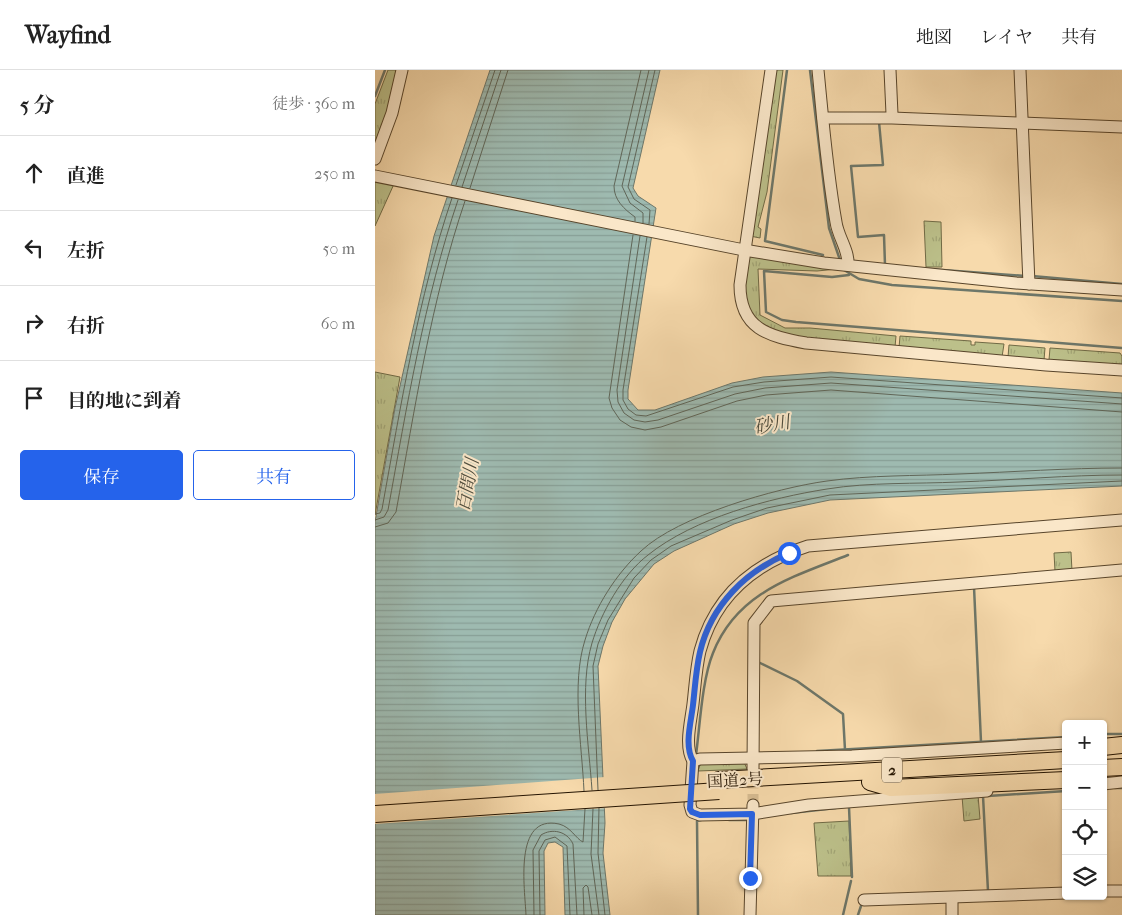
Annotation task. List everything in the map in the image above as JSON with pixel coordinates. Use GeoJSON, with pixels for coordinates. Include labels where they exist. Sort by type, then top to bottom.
{"type":"FeatureCollection","features":[{"type":"Feature","properties":{"kind":"highway"},"geometry":{"type":"LineString","coordinates":[[1107,746],[1122,745]]}},
{"type":"Feature","properties":{"kind":"highway"},"geometry":{"type":"LineString","coordinates":[[778,777],[892,763],[1062,750]]}},
{"type":"Feature","properties":{"kind":"highway"},"geometry":{"type":"LineString","coordinates":[[1107,757],[1122,756]]}},
{"type":"Feature","properties":{"kind":"highway","name":"国道2号"},"geometry":{"type":"LineString","coordinates":[[375,814],[719,786],[778,777],[1062,760]]}},
{"type":"Feature","properties":{"kind":"highway"},"geometry":{"type":"LineString","coordinates":[[1107,768],[1122,767]]}},
{"type":"Feature","properties":{"kind":"highway","name":"国道2号"},"geometry":{"type":"LineString","coordinates":[[375,804],[719,786],[870,782],[1062,770]]}},
{"type":"Feature","properties":{"kind":"highway"},"geometry":{"type":"LineString","coordinates":[[1107,778],[1122,778]]}},
{"type":"Feature","properties":{"kind":"highway"},"geometry":{"type":"LineString","coordinates":[[870,782],[891,788],[1062,780]]}},
{"type":"Feature","properties":{"kind":"street"},"geometry":{"type":"LineString","coordinates":[[375,159],[392,113],[402,70]]}},
{"type":"Feature","properties":{"kind":"street"},"geometry":{"type":"LineString","coordinates":[[771,70],[740,285],[743,309],[756,326],[775,336],[854,348],[1122,370]]}},
{"type":"Feature","properties":{"kind":"street"},"geometry":{"type":"LineString","coordinates":[[818,70],[836,225],[849,257],[845,265]]}},
{"type":"Feature","properties":{"kind":"street"},"geometry":{"type":"LineString","coordinates":[[890,70],[892,114]]}},
{"type":"Feature","properties":{"kind":"street"},"geometry":{"type":"LineString","coordinates":[[1021,70],[1029,279]]}},
{"type":"Feature","properties":{"kind":"street"},"geometry":{"type":"LineString","coordinates":[[823,118],[892,118],[1122,128]]}},
{"type":"Feature","properties":{"kind":"street"},"geometry":{"type":"LineString","coordinates":[[378,177],[744,250],[845,265],[1029,279],[1122,290]]}},
{"type":"Feature","properties":{"kind":"street"},"geometry":{"type":"LineString","coordinates":[[1062,786],[809,805],[752,814],[700,815],[692,812],[689,805],[693,761],[690,756],[689,732],[699,654],[711,622],[731,592],[772,560],[808,546],[1122,520]]}},
{"type":"Feature","properties":{"kind":"street"},"geometry":{"type":"LineString","coordinates":[[753,764],[754,623],[771,601],[1122,570]]}},
{"type":"Feature","properties":{"kind":"street"},"geometry":{"type":"LineString","coordinates":[[1107,741],[1122,741]]}},
{"type":"Feature","properties":{"kind":"street"},"geometry":{"type":"LineString","coordinates":[[693,761],[701,759],[753,764],[1062,743]]}},
{"type":"Feature","properties":{"kind":"street"},"geometry":{"type":"LineString","coordinates":[[1107,784],[1122,782]]}},
{"type":"Feature","properties":{"kind":"street"},"geometry":{"type":"LineString","coordinates":[[750,915],[752,814]]}},
{"type":"Feature","properties":{"kind":"street"},"geometry":{"type":"LineString","coordinates":[[1107,891],[1122,891]]}},
{"type":"Feature","properties":{"kind":"street"},"geometry":{"type":"LineString","coordinates":[[864,900],[1062,893]]}},
{"type":"Feature","properties":{"kind":"street"},"geometry":{"type":"LineString","coordinates":[[952,898],[953,915]]}},
{"type":"Feature","properties":{"kind":"green space"},"geometry":{"type":"Polygon","coordinates":[[[388,70],[398,70],[388,111],[375,146],[375,104],[388,70]]]}},
{"type":"Feature","properties":{"kind":"green space"},"geometry":{"type":"Polygon","coordinates":[[[775,70],[783,70],[767,192],[758,227],[761,229],[760,238],[750,236],[775,70]]]}},
{"type":"Feature","properties":{"kind":"green space"},"geometry":{"type":"Polygon","coordinates":[[[375,180],[394,184],[375,226],[375,180]]]}},
{"type":"Feature","properties":{"kind":"green space"},"geometry":{"type":"Polygon","coordinates":[[[924,221],[941,222],[942,267],[926,267],[924,221]]]}},
{"type":"Feature","properties":{"kind":"green space"},"geometry":{"type":"Polygon","coordinates":[[[750,255],[837,269],[817,271],[758,269],[760,315],[785,328],[810,328],[896,336],[895,347],[845,343],[786,334],[759,322],[749,310],[745,295],[746,269],[750,255]]]}},
{"type":"Feature","properties":{"kind":"green space"},"geometry":{"type":"Polygon","coordinates":[[[900,336],[971,341],[971,345],[975,345],[975,342],[1004,344],[1002,357],[899,348],[900,336]]]}},
{"type":"Feature","properties":{"kind":"green space"},"geometry":{"type":"Polygon","coordinates":[[[1009,345],[1045,348],[1044,360],[1008,357],[1009,345]]]}},
{"type":"Feature","properties":{"kind":"green space"},"geometry":{"type":"Polygon","coordinates":[[[1050,348],[1120,353],[1122,365],[1049,360],[1050,348]]]}},
{"type":"Feature","properties":{"kind":"green space"},"geometry":{"type":"Polygon","coordinates":[[[375,372],[400,377],[375,515],[375,372]]]}},
{"type":"Feature","properties":{"kind":"green space"},"geometry":{"type":"Polygon","coordinates":[[[1071,552],[1072,571],[1055,571],[1054,553],[1071,552]]]}},
{"type":"Feature","properties":{"kind":"green space"},"geometry":{"type":"Polygon","coordinates":[[[744,762],[747,769],[698,771],[700,765],[705,763],[744,762]]]}},
{"type":"Feature","properties":{"kind":"green space"},"geometry":{"type":"Polygon","coordinates":[[[978,795],[980,819],[964,821],[962,796],[978,795]]]}},
{"type":"Feature","properties":{"kind":"green space"},"geometry":{"type":"Polygon","coordinates":[[[849,821],[851,876],[818,876],[814,823],[849,821]]]}},
{"type":"Feature","properties":{"kind":"water"},"geometry":{"type":"Polygon","coordinates":[[[490,70],[660,70],[633,188],[638,196],[656,208],[628,390],[628,399],[638,410],[655,410],[732,383],[763,377],[831,372],[1122,393],[1122,486],[830,500],[768,513],[734,524],[674,551],[654,564],[625,599],[612,622],[598,666],[605,823],[603,853],[610,915],[565,915],[563,847],[555,842],[548,843],[544,851],[545,915],[375,915],[375,522],[395,408],[434,236],[490,70]]]}},
{"type":"Feature","properties":{"kind":"pier"},"geometry":{"type":"Polygon","coordinates":[[[605,777],[607,808],[375,824],[375,794],[605,777]]]}},
{"type":"Feature","properties":{"kind":"waterway"},"geometry":{"type":"LineString","coordinates":[[375,96],[385,70]]}},
{"type":"Feature","properties":{"kind":"waterway"},"geometry":{"type":"LineString","coordinates":[[787,70],[765,241],[823,255]]}},
{"type":"Feature","properties":{"kind":"waterway"},"geometry":{"type":"LineString","coordinates":[[810,70],[829,228],[840,260]]}},
{"type":"Feature","properties":{"kind":"waterway"},"geometry":{"type":"LineString","coordinates":[[879,122],[883,165],[851,166],[858,237],[884,235],[885,265],[887,265]]}},
{"type":"Feature","properties":{"kind":"waterway"},"geometry":{"type":"LineString","coordinates":[[929,269],[1026,276]]}},
{"type":"Feature","properties":{"kind":"waterway"},"geometry":{"type":"LineString","coordinates":[[844,270],[859,279],[892,285],[1122,301]]}},
{"type":"Feature","properties":{"kind":"waterway"},"geometry":{"type":"LineString","coordinates":[[849,275],[832,277],[764,271],[766,312],[782,320],[796,322],[1122,348]]}},
{"type":"Feature","properties":{"kind":"waterway"},"geometry":{"type":"LineString","coordinates":[[1032,276],[1122,284]]}},
{"type":"Feature","properties":{"kind":"waterway"},"geometry":{"type":"LineString","coordinates":[[696,755],[706,676],[713,653],[723,632],[736,615],[769,589],[807,571],[848,555]]}},
{"type":"Feature","properties":{"kind":"waterway"},"geometry":{"type":"LineString","coordinates":[[974,587],[981,742]]}},
{"type":"Feature","properties":{"kind":"waterway"},"geometry":{"type":"LineString","coordinates":[[758,662],[797,681],[843,714],[845,750]]}},
{"type":"Feature","properties":{"kind":"waterway"},"geometry":{"type":"LineString","coordinates":[[1107,734],[1122,734]]}},
{"type":"Feature","properties":{"kind":"waterway"},"geometry":{"type":"LineString","coordinates":[[817,751],[1062,737]]}},
{"type":"Feature","properties":{"kind":"waterway"},"geometry":{"type":"LineString","coordinates":[[1115,788],[1122,788]]}},
{"type":"Feature","properties":{"kind":"waterway"},"geometry":{"type":"LineString","coordinates":[[988,796],[1062,791]]}},
{"type":"Feature","properties":{"kind":"waterway"},"geometry":{"type":"LineString","coordinates":[[983,796],[988,891]]}},
{"type":"Feature","properties":{"kind":"waterway"},"geometry":{"type":"LineString","coordinates":[[849,807],[852,877]]}},
{"type":"Feature","properties":{"kind":"waterway"},"geometry":{"type":"LineString","coordinates":[[791,813],[836,808]]}},
{"type":"Feature","properties":{"kind":"waterway"},"geometry":{"type":"LineString","coordinates":[[698,915],[697,821],[701,820]]}},
{"type":"Feature","properties":{"kind":"waterway"},"geometry":{"type":"LineString","coordinates":[[729,820],[749,820]]}},
{"type":"Feature","properties":{"kind":"waterway"},"geometry":{"type":"LineString","coordinates":[[843,915],[851,881]]}},
{"type":"Feature","properties":{"kind":"waterway"},"geometry":{"type":"LineString","coordinates":[[858,915],[862,903]]}},
{"type":"Feature","properties":{"kind":"tunnel"},"geometry":{"type":"LineString","coordinates":[[753,773],[753,805]]}},
{"type":"Feature","properties":{"kind":"route"},"geometry":{"type":"LineString","coordinates":[[750,878],[752,814],[700,815],[692,812],[690,809],[693,761],[690,756],[689,732],[699,654],[711,622],[731,592],[744,580],[772,560],[789,553]]}},
{"type":"Feature","properties":{"kind":"water label","name":"砂川"},"geometry":{"type":"Point","coordinates":[772,425]}},
{"type":"Feature","properties":{"kind":"water label","name":"百間川"},"geometry":{"type":"Point","coordinates":[468,485]}}]}
